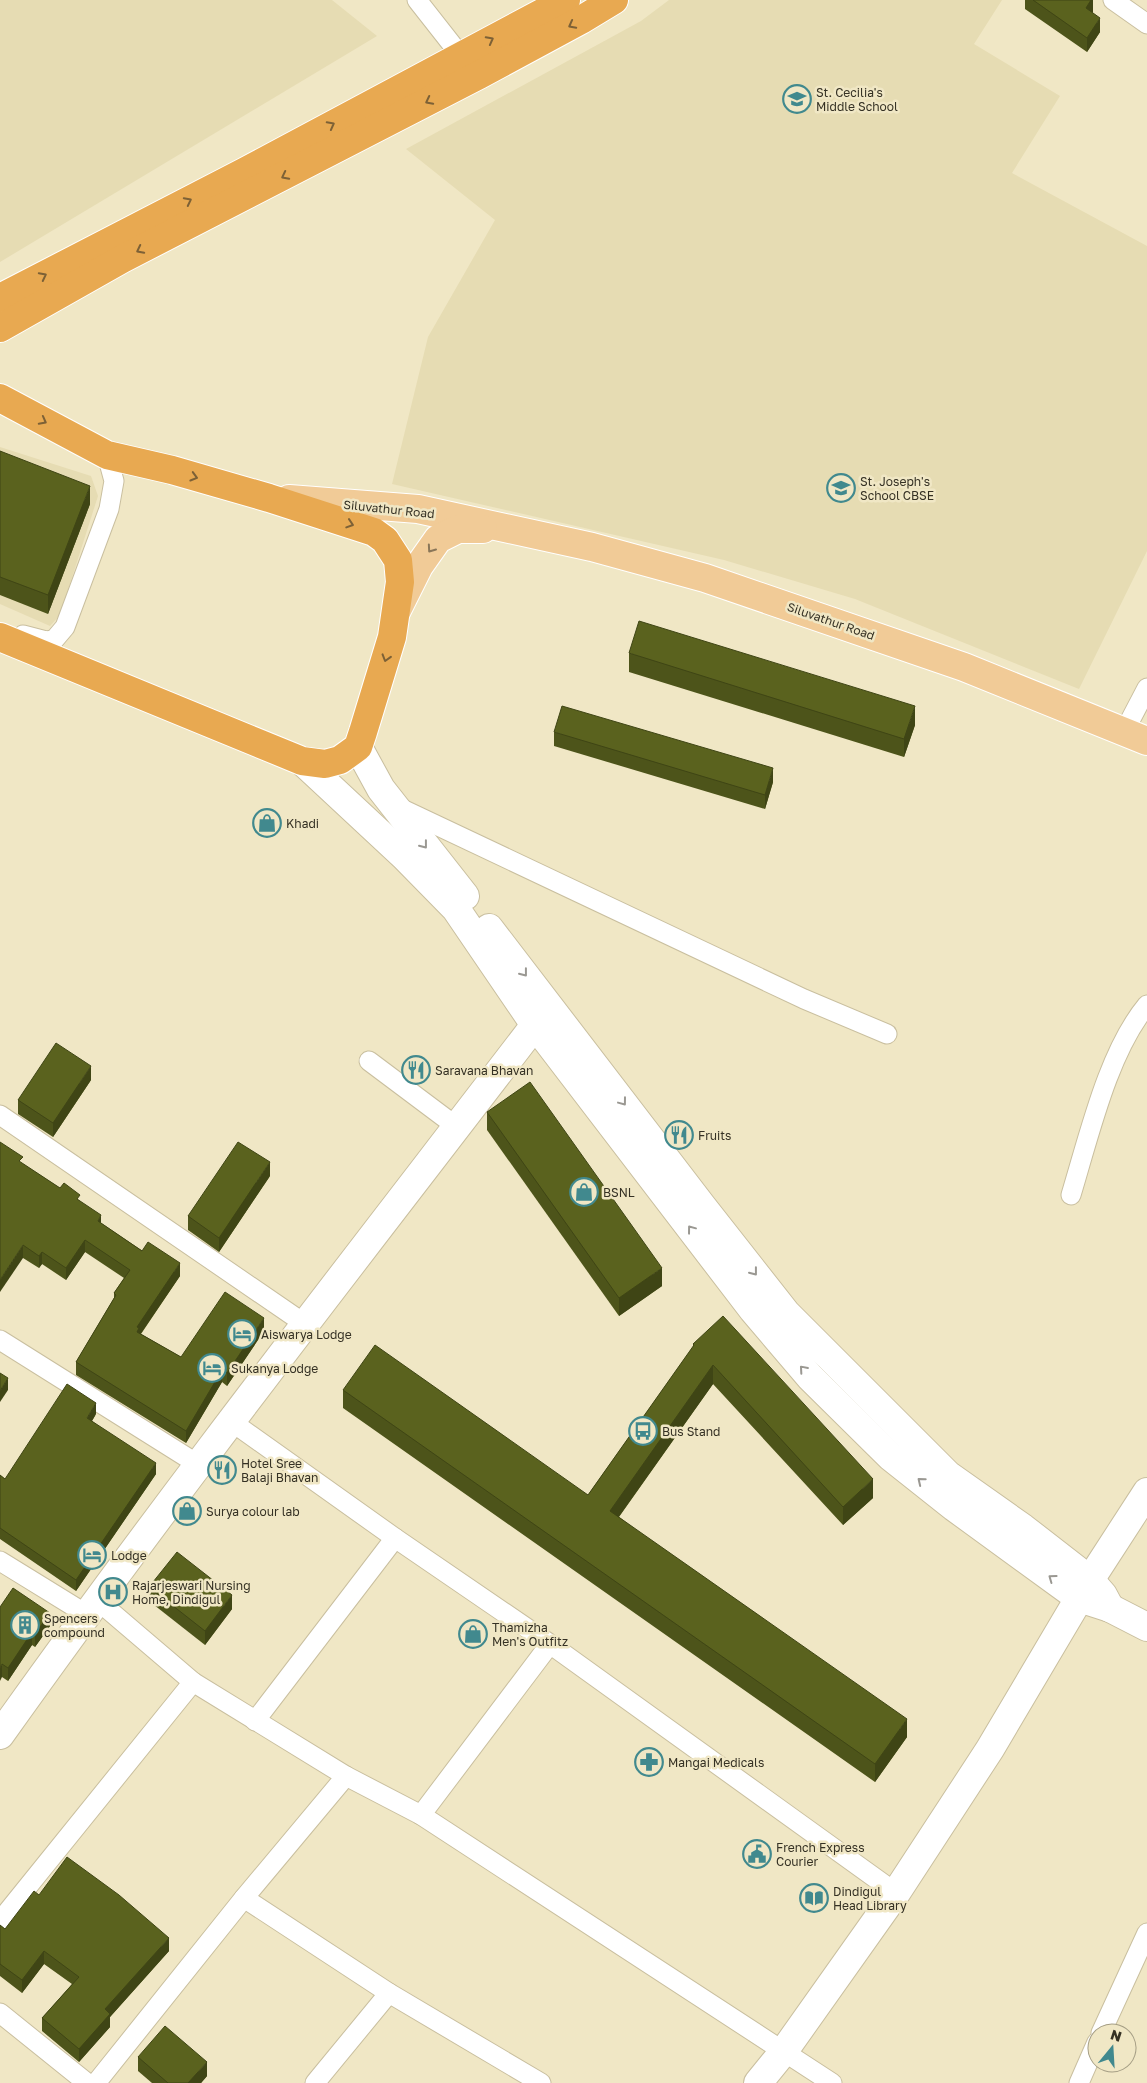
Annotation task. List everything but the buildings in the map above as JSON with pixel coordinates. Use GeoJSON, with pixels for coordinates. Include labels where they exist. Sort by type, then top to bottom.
{"type":"FeatureCollection","features":[{"type":"Feature","properties":{"kind":"highway"},"geometry":{"type":"LineString","coordinates":[[0,344],[6,315],[244,172],[566,0]]}},
{"type":"Feature","properties":{"kind":"highway"},"geometry":{"type":"LineString","coordinates":[[6,315],[122,259],[479,75],[614,0]]}},
{"type":"Feature","properties":{"kind":"highway"},"geometry":{"type":"LineString","coordinates":[[0,636],[302,761],[325,764],[340,760],[358,746],[392,637],[400,582],[398,560],[385,540],[374,532],[269,498],[172,470],[107,454],[2,395]]}},
{"type":"Feature","properties":{"kind":"main road","name":"Siluvathur Road"},"geometry":{"type":"LineString","coordinates":[[269,498],[418,509],[592,547],[705,578],[964,667],[1136,737]]}},
{"type":"Feature","properties":{"kind":"main road","name":"Siluvathur Road"},"geometry":{"type":"LineString","coordinates":[[396,614],[419,566],[438,539],[458,529],[507,528]]}},
{"type":"Feature","properties":{"kind":"main road"},"geometry":{"type":"LineString","coordinates":[[358,746],[381,789],[541,994],[722,1251]]}},
{"type":"Feature","properties":{"kind":"main road"},"geometry":{"type":"LineString","coordinates":[[302,761],[404,856],[456,909],[535,1025],[722,1251],[948,1475],[1023,1528],[1084,1589],[1103,1596],[1110,1608],[1147,1627]]}},
{"type":"Feature","properties":{"kind":"main road"},"geometry":{"type":"LineString","coordinates":[[0,1735],[91,1607],[305,1324],[535,1025]]}},
{"type":"Feature","properties":{"kind":"main road"},"geometry":{"type":"LineString","coordinates":[[758,2083],[784,2051],[896,1893],[990,1749],[1084,1589],[1147,1492]]}},
{"type":"Feature","properties":{"kind":"street"},"geometry":{"type":"LineString","coordinates":[[417,0],[461,56]]}},
{"type":"Feature","properties":{"kind":"street"},"geometry":{"type":"LineString","coordinates":[[1113,0],[1147,24]]}},
{"type":"Feature","properties":{"kind":"street"},"geometry":{"type":"LineString","coordinates":[[0,626],[35,639],[46,641],[54,640],[65,627],[109,509],[114,481],[107,454]]}},
{"type":"Feature","properties":{"kind":"street"},"geometry":{"type":"LineString","coordinates":[[1136,737],[1147,688]]}},
{"type":"Feature","properties":{"kind":"street"},"geometry":{"type":"LineString","coordinates":[[392,804],[804,999],[887,1034]]}},
{"type":"Feature","properties":{"kind":"street"},"geometry":{"type":"LineString","coordinates":[[1071,1195],[1099,1103],[1122,1044],[1134,1021],[1147,1006]]}},
{"type":"Feature","properties":{"kind":"street"},"geometry":{"type":"LineString","coordinates":[[369,1061],[457,1127]]}},
{"type":"Feature","properties":{"kind":"street"},"geometry":{"type":"LineString","coordinates":[[0,1115],[305,1324]]}},
{"type":"Feature","properties":{"kind":"street"},"geometry":{"type":"LineString","coordinates":[[0,1340],[199,1465]]}},
{"type":"Feature","properties":{"kind":"street"},"geometry":{"type":"LineString","coordinates":[[232,1422],[395,1538],[550,1644],[896,1893]]}},
{"type":"Feature","properties":{"kind":"street"},"geometry":{"type":"LineString","coordinates":[[256,1721],[395,1538]]}},
{"type":"Feature","properties":{"kind":"street"},"geometry":{"type":"LineString","coordinates":[[0,1561],[91,1607],[193,1682],[346,1776],[421,1815],[832,2083]]}},
{"type":"Feature","properties":{"kind":"street"},"geometry":{"type":"LineString","coordinates":[[421,1815],[550,1644]]}},
{"type":"Feature","properties":{"kind":"street"},"geometry":{"type":"LineString","coordinates":[[0,1921],[193,1682]]}},
{"type":"Feature","properties":{"kind":"street"},"geometry":{"type":"LineString","coordinates":[[96,2083],[244,1898],[346,1776]]}},
{"type":"Feature","properties":{"kind":"street"},"geometry":{"type":"LineString","coordinates":[[244,1898],[389,1993],[541,2083]]}},
{"type":"Feature","properties":{"kind":"street"},"geometry":{"type":"LineString","coordinates":[[1106,2023],[1147,1933]]}},
{"type":"Feature","properties":{"kind":"street"},"geometry":{"type":"LineString","coordinates":[[315,2083],[389,1993]]}},
{"type":"Feature","properties":{"kind":"street"},"geometry":{"type":"LineString","coordinates":[[0,2013],[87,2083]]}},
{"type":"Feature","properties":{"kind":"street"},"geometry":{"type":"LineString","coordinates":[[1079,2083],[1087,2065]]}},
{"type":"Feature","properties":{"kind":"shaded area"},"geometry":{"type":"Polygon","coordinates":[[[0,0],[332,0],[377,36],[0,262],[0,0]]]}},
{"type":"Feature","properties":{"kind":"shaded area"},"geometry":{"type":"Polygon","coordinates":[[[669,0],[1002,0],[974,44],[1060,96],[1012,173],[1147,246],[1147,551],[1079,689],[855,599],[724,560],[392,484],[428,337],[495,220],[406,149],[641,21],[669,0]]]}},
{"type":"Feature","properties":{"kind":"shaded area"},"geometry":{"type":"Polygon","coordinates":[[[0,447],[91,476],[98,496],[60,615],[50,626],[0,604],[0,447]]]}},
{"type":"Feature","properties":{"kind":"place","name":"St. Cecilia's Middle School"},"geometry":{"type":"Point","coordinates":[797,99]}},
{"type":"Feature","properties":{"kind":"place","name":"St. Joseph's School CBSE"},"geometry":{"type":"Point","coordinates":[841,488]}},
{"type":"Feature","properties":{"kind":"place","name":"Khadi"},"geometry":{"type":"Point","coordinates":[267,823]}},
{"type":"Feature","properties":{"kind":"place","name":"Saravana Bhavan"},"geometry":{"type":"Point","coordinates":[416,1070]}},
{"type":"Feature","properties":{"kind":"place","name":"Fruits"},"geometry":{"type":"Point","coordinates":[679,1135]}},
{"type":"Feature","properties":{"kind":"place","name":"BSNL"},"geometry":{"type":"Point","coordinates":[584,1192]}},
{"type":"Feature","properties":{"kind":"place","name":"Aiswarya Lodge"},"geometry":{"type":"Point","coordinates":[242,1334]}},
{"type":"Feature","properties":{"kind":"place","name":"Sukanya Lodge"},"geometry":{"type":"Point","coordinates":[212,1368]}},
{"type":"Feature","properties":{"kind":"place","name":"Bus Stand"},"geometry":{"type":"Point","coordinates":[643,1431]}},
{"type":"Feature","properties":{"kind":"place","name":"Hotel Sree Balaji Bhavan"},"geometry":{"type":"Point","coordinates":[222,1470]}},
{"type":"Feature","properties":{"kind":"place","name":"Surya colour lab"},"geometry":{"type":"Point","coordinates":[187,1511]}},
{"type":"Feature","properties":{"kind":"place","name":"Lodge"},"geometry":{"type":"Point","coordinates":[92,1555]}},
{"type":"Feature","properties":{"kind":"place","name":"Rajarjeswari Nursing Home, Dindigul"},"geometry":{"type":"Point","coordinates":[113,1592]}},
{"type":"Feature","properties":{"kind":"place","name":"Spencers compound"},"geometry":{"type":"Point","coordinates":[25,1625]}},
{"type":"Feature","properties":{"kind":"place","name":"Thamizha Men's Outfitz"},"geometry":{"type":"Point","coordinates":[473,1634]}},
{"type":"Feature","properties":{"kind":"place","name":"Mangai Medicals"},"geometry":{"type":"Point","coordinates":[649,1762]}},
{"type":"Feature","properties":{"kind":"place","name":"French Express Courier"},"geometry":{"type":"Point","coordinates":[757,1854]}},
{"type":"Feature","properties":{"kind":"place","name":"Dindigul Head Library"},"geometry":{"type":"Point","coordinates":[814,1898]}}]}
